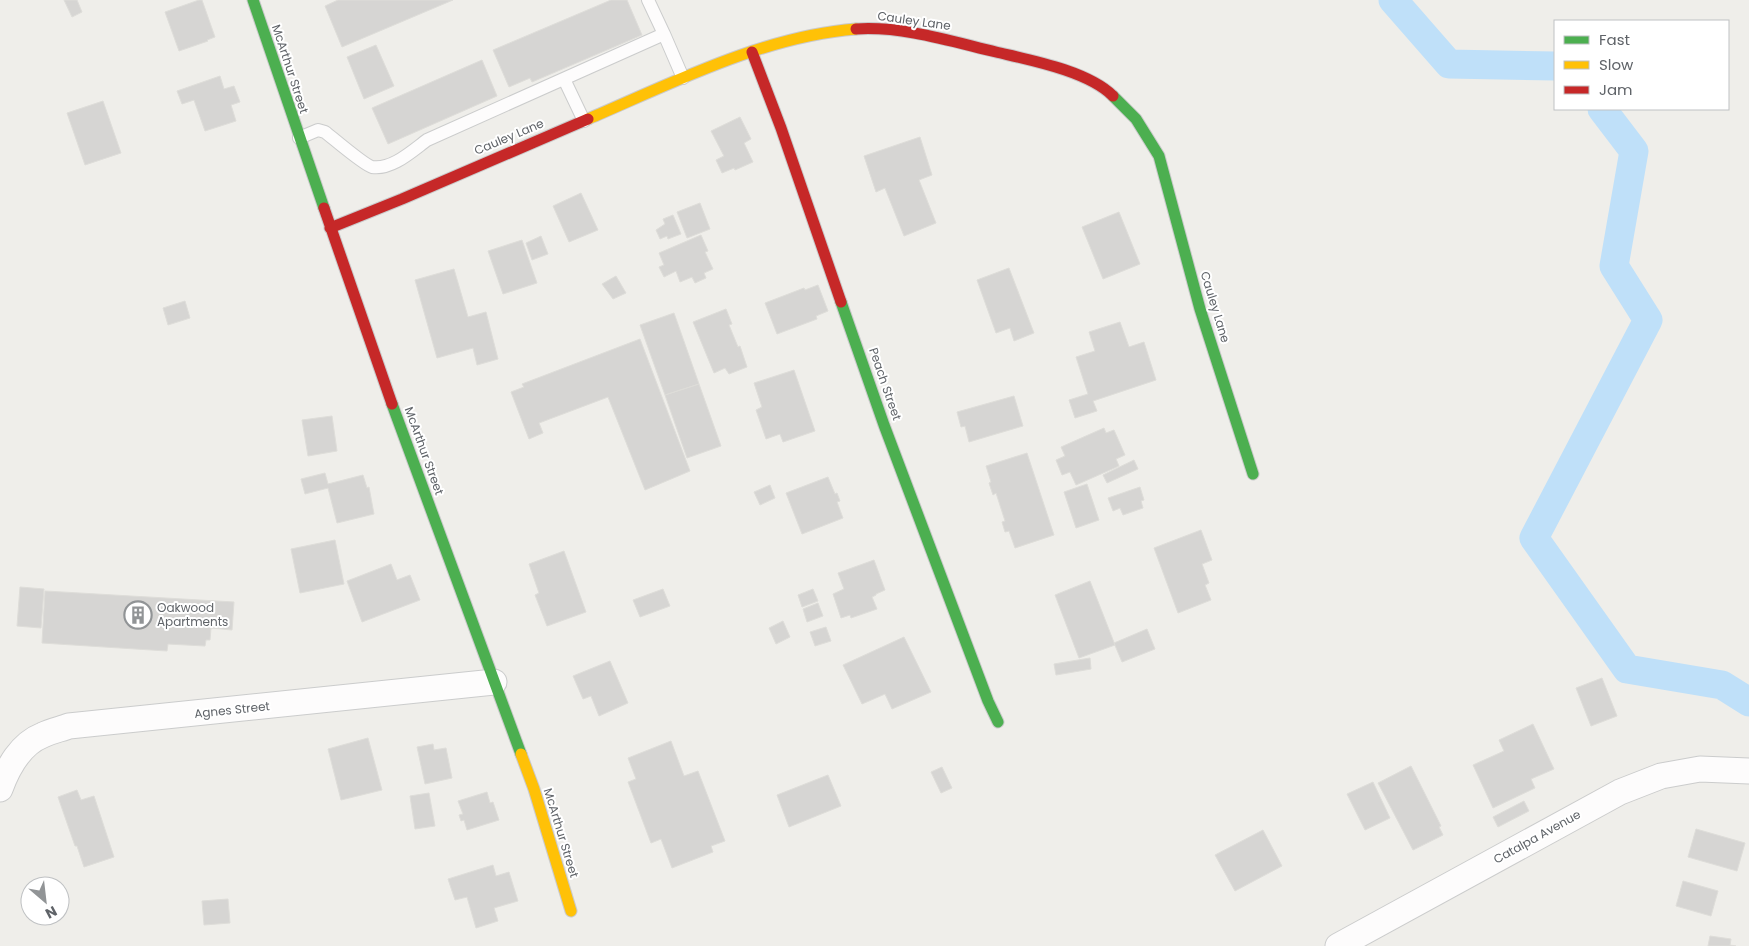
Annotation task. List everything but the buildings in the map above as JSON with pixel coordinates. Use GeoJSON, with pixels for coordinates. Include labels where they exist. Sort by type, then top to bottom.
{"type":"FeatureCollection","features":[{"type":"Feature","properties":{"kind":"street","name":"McArthur Street"},"geometry":{"type":"LineString","coordinates":[[253,0],[377,363],[534,789],[571,911]]}},
{"type":"Feature","properties":{"kind":"street","name":"Cauley Lane"},"geometry":{"type":"LineString","coordinates":[[330,228],[683,78],[796,38],[834,31],[874,28],[932,36],[1046,64],[1089,80],[1110,93],[1136,119],[1159,156],[1200,309],[1253,474]]}},
{"type":"Feature","properties":{"kind":"street","name":"Peach Street"},"geometry":{"type":"LineString","coordinates":[[752,52],[782,128],[888,434],[988,701],[998,722]]}},
{"type":"Feature","properties":{"kind":"street","name":"Agnes Street"},"geometry":{"type":"LineString","coordinates":[[0,789],[8,768],[23,748],[41,735],[69,726],[494,682]]}},
{"type":"Feature","properties":{"kind":"street","name":"Catalpa Avenue"},"geometry":{"type":"LineString","coordinates":[[1338,946],[1620,792],[1661,776],[1700,769],[1749,771]]}},
{"type":"Feature","properties":{"kind":"lane"},"geometry":{"type":"LineString","coordinates":[[648,0],[683,78]]}},
{"type":"Feature","properties":{"kind":"lane"},"geometry":{"type":"LineString","coordinates":[[299,138],[318,130],[325,132],[370,166],[381,167],[407,155],[427,140],[664,34]]}},
{"type":"Feature","properties":{"kind":"lane"},"geometry":{"type":"LineString","coordinates":[[564,78],[584,121]]}},
{"type":"Feature","properties":{"kind":"waterway"},"geometry":{"type":"LineString","coordinates":[[1393,0],[1449,64],[1554,66]]}},
{"type":"Feature","properties":{"kind":"waterway"},"geometry":{"type":"LineString","coordinates":[[1603,110],[1634,151],[1614,266],[1648,320],[1534,538],[1627,669],[1722,685],[1749,702]]}},
{"type":"Feature","properties":{"kind":"traffic: fast"},"geometry":{"type":"LineString","coordinates":[[253,0],[324,208]]}},
{"type":"Feature","properties":{"kind":"traffic: fast"},"geometry":{"type":"LineString","coordinates":[[1113,96],[1136,119],[1159,156],[1200,309],[1253,474]]}},
{"type":"Feature","properties":{"kind":"traffic: fast"},"geometry":{"type":"LineString","coordinates":[[841,302],[884,425],[988,701],[998,722]]}},
{"type":"Feature","properties":{"kind":"traffic: fast"},"geometry":{"type":"LineString","coordinates":[[392,404],[521,754]]}},
{"type":"Feature","properties":{"kind":"traffic: slow"},"geometry":{"type":"LineString","coordinates":[[588,119],[685,77],[753,51],[822,33],[856,29]]}},
{"type":"Feature","properties":{"kind":"traffic: slow"},"geometry":{"type":"LineString","coordinates":[[521,754],[534,789],[571,911]]}},
{"type":"Feature","properties":{"kind":"traffic: jam"},"geometry":{"type":"LineString","coordinates":[[856,29],[891,30],[926,35],[1041,63],[1074,73],[1102,87],[1113,96]]}},
{"type":"Feature","properties":{"kind":"traffic: jam"},"geometry":{"type":"LineString","coordinates":[[752,52],[781,128],[841,302]]}},
{"type":"Feature","properties":{"kind":"traffic: jam"},"geometry":{"type":"LineString","coordinates":[[330,228],[588,119]]}},
{"type":"Feature","properties":{"kind":"traffic: jam"},"geometry":{"type":"LineString","coordinates":[[324,208],[392,404]]}},
{"type":"Feature","properties":{"kind":"place","name":"Oakwood Apartments"},"geometry":{"type":"Point","coordinates":[138,615]}}]}
